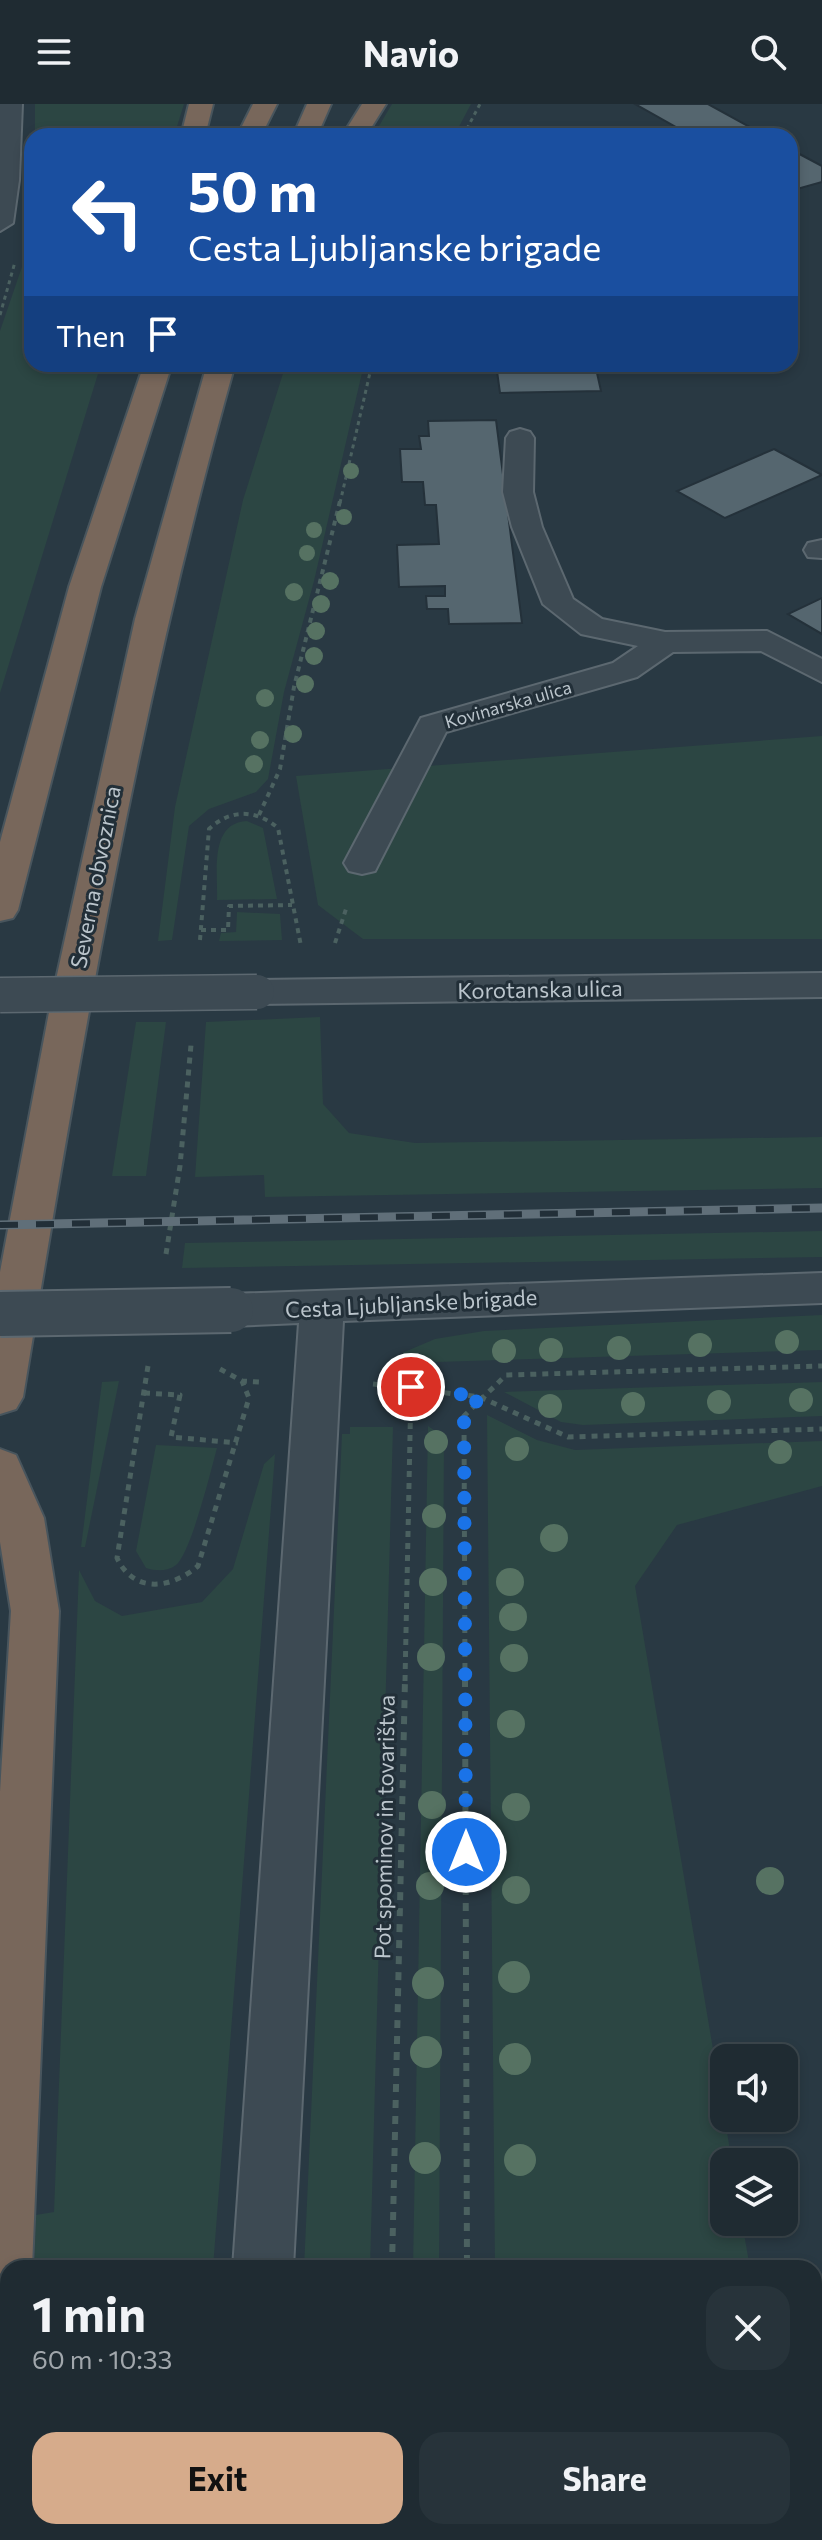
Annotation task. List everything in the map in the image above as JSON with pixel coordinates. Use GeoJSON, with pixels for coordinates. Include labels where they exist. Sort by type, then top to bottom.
{"type":"FeatureCollection","features":[{"type":"Feature","properties":{"kind":"highway"},"geometry":{"type":"LineString","coordinates":[[195,128],[201,104]]}},
{"type":"Feature","properties":{"kind":"highway"},"geometry":{"type":"LineString","coordinates":[[253,128],[265,104]]}},
{"type":"Feature","properties":{"kind":"highway"},"geometry":{"type":"LineString","coordinates":[[308,128],[319,104]]}},
{"type":"Feature","properties":{"kind":"highway"},"geometry":{"type":"LineString","coordinates":[[359,128],[374,104]]}},
{"type":"Feature","properties":{"kind":"highway","name":"Severna obvoznica"},"geometry":{"type":"LineString","coordinates":[[0,1397],[56,1071],[110,795],[149,622],[219,372]]}},
{"type":"Feature","properties":{"kind":"highway"},"geometry":{"type":"LineString","coordinates":[[209,403],[228,372]]}},
{"type":"Feature","properties":{"kind":"highway"},"geometry":{"type":"LineString","coordinates":[[0,910],[85,587],[152,374]]}},
{"type":"Feature","properties":{"kind":"highway"},"geometry":{"type":"LineString","coordinates":[[0,1467],[20,1518],[35,1611],[3,2260]]}},
{"type":"Feature","properties":{"kind":"street"},"geometry":{"type":"LineString","coordinates":[[0,223],[7,180],[10,104]]}},
{"type":"Feature","properties":{"kind":"street"},"geometry":{"type":"LineString","coordinates":[[520,438],[518,492],[527,527],[559,604],[592,627],[665,642],[767,641],[822,672]]}},
{"type":"Feature","properties":{"kind":"street","name":"Kovinarska ulica"},"geometry":{"type":"LineString","coordinates":[[362,863],[433,725],[625,670],[665,642]]}},
{"type":"Feature","properties":{"kind":"street","name":"Korotanska ulica"},"geometry":{"type":"LineString","coordinates":[[0,995],[822,985]]}},
{"type":"Feature","properties":{"kind":"street","name":"Cesta Ljubljanske brigade"},"geometry":{"type":"LineString","coordinates":[[0,1314],[322,1308],[822,1288]]}},
{"type":"Feature","properties":{"kind":"street"},"geometry":{"type":"LineString","coordinates":[[263,2260],[322,1308]]}},
{"type":"Feature","properties":{"kind":"path"},"geometry":{"type":"LineString","coordinates":[[467,128],[480,104]]}},
{"type":"Feature","properties":{"kind":"path"},"geometry":{"type":"LineString","coordinates":[[0,315],[16,259]]}},
{"type":"Feature","properties":{"kind":"path"},"geometry":{"type":"LineString","coordinates":[[302,951],[278,828],[259,815],[276,794],[280,779],[293,690],[370,372]]}},
{"type":"Feature","properties":{"kind":"path"},"geometry":{"type":"LineString","coordinates":[[314,991],[333,951],[362,863]]}},
{"type":"Feature","properties":{"kind":"path"},"geometry":{"type":"LineString","coordinates":[[201,930],[228,930],[229,906],[292,905]]}},
{"type":"Feature","properties":{"kind":"path"},"geometry":{"type":"LineString","coordinates":[[467,2260],[464,1416],[480,1397],[506,1375],[822,1366]]}},
{"type":"Feature","properties":{"kind":"path"},"geometry":{"type":"LineString","coordinates":[[220,1369],[242,1381]]}},
{"type":"Feature","properties":{"kind":"path","name":"Pot spominov in tovarištva"},"geometry":{"type":"LineString","coordinates":[[392,2260],[411,1387],[480,1397]]}},
{"type":"Feature","properties":{"kind":"path"},"geometry":{"type":"LineString","coordinates":[[144,1393],[180,1395],[171,1437],[238,1443]]}},
{"type":"Feature","properties":{"kind":"path"},"geometry":{"type":"LineString","coordinates":[[480,1397],[540,1427],[568,1437],[822,1429]]}},
{"type":"Feature","properties":{"kind":"green space"},"geometry":{"type":"Polygon","coordinates":[[[35,104],[184,104],[176,128],[35,128],[35,104]]]}},
{"type":"Feature","properties":{"kind":"green space"},"geometry":{"type":"Polygon","coordinates":[[[392,104],[471,104],[458,128],[378,128],[392,104]]]}},
{"type":"Feature","properties":{"kind":"green space"},"geometry":{"type":"Polygon","coordinates":[[[24,261],[24,372],[99,372],[0,693],[0,331],[24,261]]]}},
{"type":"Feature","properties":{"kind":"green space"},"geometry":{"type":"Polygon","coordinates":[[[283,372],[362,372],[314,581],[284,692],[268,779],[256,792],[209,809],[189,826],[172,940],[158,941],[175,807],[243,500],[283,372]]]}},
{"type":"Feature","properties":{"kind":"green space"},"geometry":{"type":"Polygon","coordinates":[[[822,736],[822,939],[363,939],[318,905],[296,776],[822,736]]]}},
{"type":"Feature","properties":{"kind":"green space"},"geometry":{"type":"Polygon","coordinates":[[[247,821],[263,828],[277,899],[217,900],[217,863],[221,839],[226,830],[247,821]]]}},
{"type":"Feature","properties":{"kind":"green space"},"geometry":{"type":"Polygon","coordinates":[[[237,912],[280,914],[282,940],[219,941],[221,933],[236,932],[237,912]]]}},
{"type":"Feature","properties":{"kind":"green space"},"geometry":{"type":"Polygon","coordinates":[[[320,1017],[323,1104],[349,1133],[415,1143],[822,1137],[822,1188],[265,1197],[264,1175],[195,1177],[206,1022],[320,1017]]]}},
{"type":"Feature","properties":{"kind":"green space"},"geometry":{"type":"Polygon","coordinates":[[[136,1022],[166,1022],[146,1176],[112,1176],[136,1022]]]}},
{"type":"Feature","properties":{"kind":"green space"},"geometry":{"type":"Polygon","coordinates":[[[822,1231],[822,1257],[182,1268],[185,1243],[822,1231]]]}},
{"type":"Feature","properties":{"kind":"green space"},"geometry":{"type":"Polygon","coordinates":[[[822,1315],[822,1350],[436,1362],[402,1353],[435,1339],[484,1331],[822,1315]]]}},
{"type":"Feature","properties":{"kind":"green space"},"geometry":{"type":"Polygon","coordinates":[[[119,1381],[85,1547],[81,1547],[102,1382],[119,1381]]]}},
{"type":"Feature","properties":{"kind":"green space"},"geometry":{"type":"Polygon","coordinates":[[[822,1382],[822,1416],[583,1425],[561,1422],[504,1392],[822,1382]]]}},
{"type":"Feature","properties":{"kind":"green space"},"geometry":{"type":"Polygon","coordinates":[[[487,1415],[537,1440],[575,1450],[822,1441],[822,1486],[677,1525],[635,1586],[712,2044],[710,2132],[727,2132],[730,2148],[710,2148],[710,2236],[744,2236],[749,2260],[495,2260],[487,1415]]]}},
{"type":"Feature","properties":{"kind":"green space"},"geometry":{"type":"Polygon","coordinates":[[[428,1426],[444,1437],[439,2260],[413,2260],[428,1426]]]}},
{"type":"Feature","properties":{"kind":"green space"},"geometry":{"type":"Polygon","coordinates":[[[350,1427],[393,1427],[370,2260],[304,2260],[342,1434],[350,1434],[350,1427]]]}},
{"type":"Feature","properties":{"kind":"green space"},"geometry":{"type":"Polygon","coordinates":[[[156,1445],[217,1448],[188,1545],[176,1565],[161,1570],[146,1568],[136,1551],[156,1445]]]}},
{"type":"Feature","properties":{"kind":"green space"},"geometry":{"type":"Polygon","coordinates":[[[275,1454],[214,2260],[34,2260],[36,2215],[54,2212],[79,1570],[95,1601],[122,1616],[202,1602],[233,1569],[264,1464],[275,1454]]]}},
{"type":"Feature","properties":{"kind":"building"},"geometry":{"type":"Polygon","coordinates":[[[635,104],[708,104],[752,128],[678,128],[635,104]]]}},
{"type":"Feature","properties":{"kind":"building"},"geometry":{"type":"Polygon","coordinates":[[[798,153],[822,166],[822,182],[798,189],[798,153]]]}},
{"type":"Feature","properties":{"kind":"building"},"geometry":{"type":"Polygon","coordinates":[[[497,372],[597,372],[601,391],[500,393],[497,372]]]}},
{"type":"Feature","properties":{"kind":"building"},"geometry":{"type":"Polygon","coordinates":[[[496,420],[522,623],[449,624],[448,609],[427,609],[426,596],[445,596],[445,586],[399,587],[397,545],[439,544],[436,505],[425,505],[423,482],[402,482],[400,449],[421,449],[419,436],[429,436],[428,421],[496,420]]]}},
{"type":"Feature","properties":{"kind":"building"},"geometry":{"type":"Polygon","coordinates":[[[774,449],[822,475],[725,518],[677,491],[774,449]]]}},
{"type":"Feature","properties":{"kind":"building"},"geometry":{"type":"Polygon","coordinates":[[[822,598],[822,634],[788,614],[822,598]]]}},
{"type":"Feature","properties":{"kind":"railway"},"geometry":{"type":"LineString","coordinates":[[0,1225],[822,1208]]}},
{"type":"Feature","properties":{"kind":"route"},"geometry":{"type":"LineString","coordinates":[[411,1387],[480,1397],[464,1416],[466,1852]]}}]}
